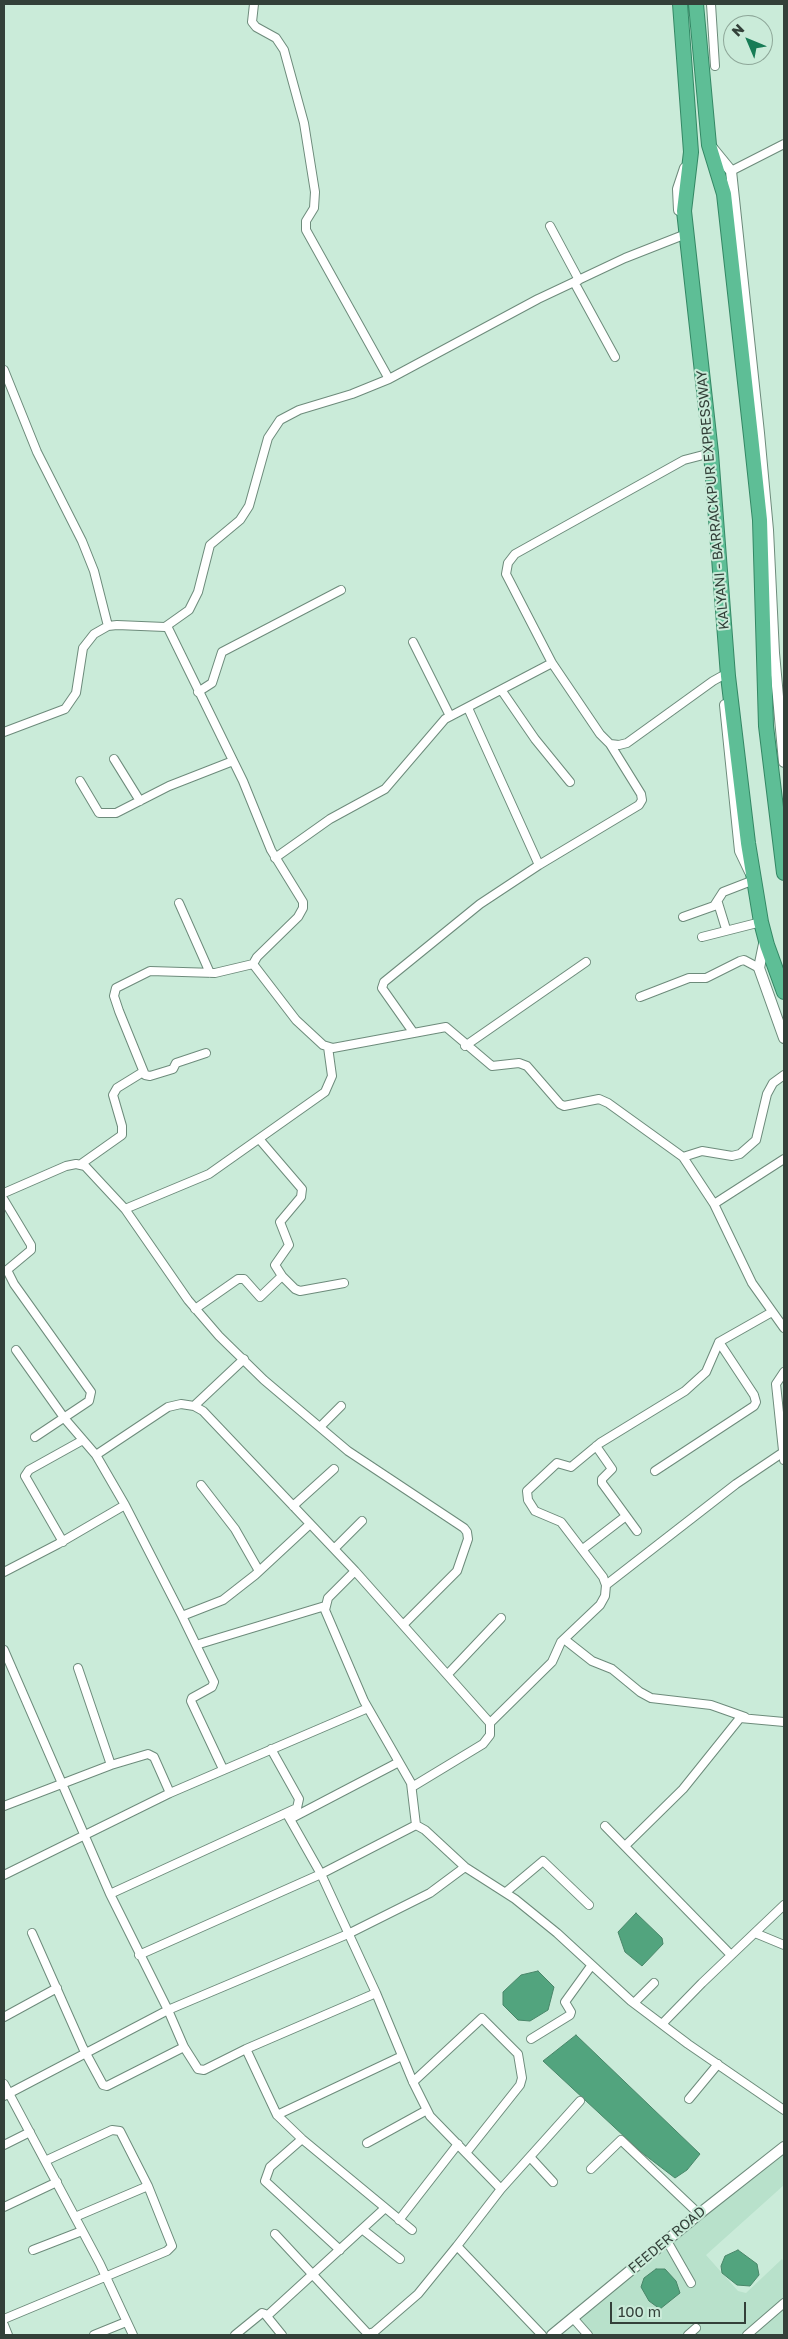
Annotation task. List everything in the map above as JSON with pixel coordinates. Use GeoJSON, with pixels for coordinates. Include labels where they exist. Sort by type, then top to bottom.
{"type":"FeatureCollection","features":[{"type":"Feature","properties":{"kind":"highway","name":"KALYANI - BARRACKPUR EXPRESSWAY"},"geometry":{"type":"LineString","coordinates":[[680,4],[691,152],[684,212],[708,454],[725,676],[761,922],[784,992]]}},
{"type":"Feature","properties":{"kind":"highway"},"geometry":{"type":"LineString","coordinates":[[696,4],[709,145],[724,194],[755,435],[760,520],[766,726],[784,873]]}},
{"type":"Feature","properties":{"kind":"street"},"geometry":{"type":"LineString","coordinates":[[254,4],[252,22],[256,27],[276,38],[284,50],[304,124],[315,192],[314,208],[306,221],[306,230],[389,379]]}},
{"type":"Feature","properties":{"kind":"street"},"geometry":{"type":"LineString","coordinates":[[711,4],[714,66]]}},
{"type":"Feature","properties":{"kind":"street"},"geometry":{"type":"LineString","coordinates":[[731,171],[784,144]]}},
{"type":"Feature","properties":{"kind":"street"},"geometry":{"type":"LineString","coordinates":[[709,145],[731,171],[784,762]]}},
{"type":"Feature","properties":{"kind":"street"},"geometry":{"type":"LineString","coordinates":[[413,1032],[382,988],[384,982],[480,904],[539,865],[641,803],[642,794],[610,744],[600,734],[552,663],[506,574],[510,559],[678,463],[708,454],[678,189],[691,152]]}},
{"type":"Feature","properties":{"kind":"street"},"geometry":{"type":"LineString","coordinates":[[550,226],[615,357]]}},
{"type":"Feature","properties":{"kind":"street"},"geometry":{"type":"LineString","coordinates":[[4,732],[65,709],[76,693],[83,648],[91,636],[108,626],[167,626],[183,616],[192,604],[210,544],[244,515],[249,506],[268,438],[276,424],[299,410],[352,394],[389,379],[484,327],[576,281],[682,236]]}},
{"type":"Feature","properties":{"kind":"street"},"geometry":{"type":"LineString","coordinates":[[4,370],[37,452],[82,541],[94,571],[108,626]]}},
{"type":"Feature","properties":{"kind":"street"},"geometry":{"type":"LineString","coordinates":[[198,692],[212,683],[222,652],[341,590]]}},
{"type":"Feature","properties":{"kind":"street"},"geometry":{"type":"LineString","coordinates":[[167,626],[233,761],[275,858],[300,896],[303,908],[298,918],[257,957],[253,964],[210,973],[150,971],[116,988],[114,996],[119,1011],[143,1072],[148,1076],[173,1069],[176,1063],[206,1053]]}},
{"type":"Feature","properties":{"kind":"street"},"geometry":{"type":"LineString","coordinates":[[412,642],[450,716]]}},
{"type":"Feature","properties":{"kind":"street"},"geometry":{"type":"LineString","coordinates":[[275,858],[330,819],[385,789],[438,724],[552,663]]}},
{"type":"Feature","properties":{"kind":"street"},"geometry":{"type":"LineString","coordinates":[[610,744],[619,745],[633,739],[725,676]]}},
{"type":"Feature","properties":{"kind":"street"},"geometry":{"type":"LineString","coordinates":[[502,691],[535,739],[570,782]]}},
{"type":"Feature","properties":{"kind":"street"},"geometry":{"type":"LineString","coordinates":[[468,708],[539,865]]}},
{"type":"Feature","properties":{"kind":"street"},"geometry":{"type":"LineString","coordinates":[[114,759],[140,801]]}},
{"type":"Feature","properties":{"kind":"street"},"geometry":{"type":"LineString","coordinates":[[80,782],[99,813],[119,812],[169,786],[233,761]]}},
{"type":"Feature","properties":{"kind":"street"},"geometry":{"type":"LineString","coordinates":[[683,917],[718,902],[723,892],[754,880]]}},
{"type":"Feature","properties":{"kind":"street"},"geometry":{"type":"LineString","coordinates":[[718,902],[726,929]]}},
{"type":"Feature","properties":{"kind":"street"},"geometry":{"type":"LineString","coordinates":[[179,903],[210,973]]}},
{"type":"Feature","properties":{"kind":"street"},"geometry":{"type":"LineString","coordinates":[[702,937],[726,929],[761,922]]}},
{"type":"Feature","properties":{"kind":"street"},"geometry":{"type":"LineString","coordinates":[[765,937],[759,968],[784,1038]]}},
{"type":"Feature","properties":{"kind":"street"},"geometry":{"type":"LineString","coordinates":[[640,997],[689,978],[706,978],[744,960],[759,968]]}},
{"type":"Feature","properties":{"kind":"street"},"geometry":{"type":"LineString","coordinates":[[465,1046],[586,962]]}},
{"type":"Feature","properties":{"kind":"street"},"geometry":{"type":"LineString","coordinates":[[125,1209],[200,1179],[260,1140],[325,1092],[332,1076],[328,1047],[296,1020],[253,964]]}},
{"type":"Feature","properties":{"kind":"street"},"geometry":{"type":"LineString","coordinates":[[328,1047],[446,1027],[465,1046],[492,1066],[523,1063],[557,1102],[564,1106],[603,1100],[683,1157],[714,1204],[752,1283],[784,1328]]}},
{"type":"Feature","properties":{"kind":"street"},"geometry":{"type":"LineString","coordinates":[[4,1193],[57,1169],[80,1164],[122,1135],[122,1126],[113,1095],[117,1088],[143,1072]]}},
{"type":"Feature","properties":{"kind":"street"},"geometry":{"type":"LineString","coordinates":[[683,1157],[702,1151],[732,1156],[740,1154],[756,1140],[767,1094],[773,1083],[784,1075]]}},
{"type":"Feature","properties":{"kind":"street"},"geometry":{"type":"LineString","coordinates":[[260,1140],[302,1189],[301,1197],[280,1222],[288,1245],[275,1265],[282,1276],[295,1289],[300,1291],[344,1283]]}},
{"type":"Feature","properties":{"kind":"street"},"geometry":{"type":"LineString","coordinates":[[714,1204],[784,1159]]}},
{"type":"Feature","properties":{"kind":"street"},"geometry":{"type":"LineString","coordinates":[[80,1164],[85,1166],[125,1209],[175,1284],[219,1336],[244,1360],[353,1455],[467,1532],[468,1539],[457,1571],[404,1624]]}},
{"type":"Feature","properties":{"kind":"street"},"geometry":{"type":"LineString","coordinates":[[4,1200],[31,1245],[31,1250],[5,1271],[91,1392],[89,1401],[65,1419],[35,1437]]}},
{"type":"Feature","properties":{"kind":"street"},"geometry":{"type":"LineString","coordinates":[[195,1309],[238,1278],[246,1280],[260,1297],[282,1276]]}},
{"type":"Feature","properties":{"kind":"street"},"geometry":{"type":"LineString","coordinates":[[490,1723],[552,1662],[564,1639],[600,1605],[605,1596],[606,1585],[604,1577],[561,1522],[537,1513],[526,1494],[557,1463],[570,1467],[596,1446],[680,1395],[704,1376],[720,1342],[772,1312]]}},
{"type":"Feature","properties":{"kind":"street"},"geometry":{"type":"LineString","coordinates":[[656,1471],[754,1406],[756,1402],[754,1395],[720,1342]]}},
{"type":"Feature","properties":{"kind":"street"},"geometry":{"type":"LineString","coordinates":[[16,1350],[65,1419],[96,1456],[126,1505],[182,1616],[214,1684],[192,1698],[191,1701],[222,1769]]}},
{"type":"Feature","properties":{"kind":"street"},"geometry":{"type":"LineString","coordinates":[[194,1406],[244,1360]]}},
{"type":"Feature","properties":{"kind":"street"},"geometry":{"type":"LineString","coordinates":[[606,1585],[736,1484],[783,1456],[776,1384],[784,1372]]}},
{"type":"Feature","properties":{"kind":"street"},"geometry":{"type":"LineString","coordinates":[[96,1456],[168,1407],[181,1404],[194,1406],[203,1412],[293,1506],[404,1624],[490,1723],[490,1735],[484,1744],[412,1787]]}},
{"type":"Feature","properties":{"kind":"street"},"geometry":{"type":"LineString","coordinates":[[320,1427],[341,1406]]}},
{"type":"Feature","properties":{"kind":"street"},"geometry":{"type":"LineString","coordinates":[[63,1542],[25,1476],[29,1470],[82,1440]]}},
{"type":"Feature","properties":{"kind":"street"},"geometry":{"type":"LineString","coordinates":[[596,1446],[612,1469],[602,1479],[602,1482],[637,1532]]}},
{"type":"Feature","properties":{"kind":"street"},"geometry":{"type":"LineString","coordinates":[[293,1506],[334,1469]]}},
{"type":"Feature","properties":{"kind":"street"},"geometry":{"type":"LineString","coordinates":[[201,1485],[235,1529],[259,1571]]}},
{"type":"Feature","properties":{"kind":"street"},"geometry":{"type":"LineString","coordinates":[[4,1572],[63,1542],[126,1505]]}},
{"type":"Feature","properties":{"kind":"street"},"geometry":{"type":"LineString","coordinates":[[582,1549],[626,1516]]}},
{"type":"Feature","properties":{"kind":"street"},"geometry":{"type":"LineString","coordinates":[[334,1549],[362,1521]]}},
{"type":"Feature","properties":{"kind":"street"},"geometry":{"type":"LineString","coordinates":[[182,1616],[216,1604],[259,1571],[310,1524]]}},
{"type":"Feature","properties":{"kind":"street"},"geometry":{"type":"LineString","coordinates":[[196,1645],[325,1606],[332,1593],[355,1571]]}},
{"type":"Feature","properties":{"kind":"street"},"geometry":{"type":"LineString","coordinates":[[325,1606],[342,1654],[368,1708],[412,1787],[416,1826]]}},
{"type":"Feature","properties":{"kind":"street"},"geometry":{"type":"LineString","coordinates":[[448,1674],[501,1618]]}},
{"type":"Feature","properties":{"kind":"street"},"geometry":{"type":"LineString","coordinates":[[564,1639],[592,1661],[612,1669],[640,1692],[651,1698],[711,1705],[745,1717],[784,1722]]}},
{"type":"Feature","properties":{"kind":"street"},"geometry":{"type":"LineString","coordinates":[[4,1650],[61,1785],[110,1894],[168,2010],[193,2065],[204,2070],[246,2049],[376,1993]]}},
{"type":"Feature","properties":{"kind":"street"},"geometry":{"type":"LineString","coordinates":[[78,1668],[111,1765]]}},
{"type":"Feature","properties":{"kind":"street"},"geometry":{"type":"LineString","coordinates":[[4,1876],[222,1769],[368,1708]]}},
{"type":"Feature","properties":{"kind":"street"},"geometry":{"type":"LineString","coordinates":[[625,1846],[680,1793],[737,1720],[745,1717]]}},
{"type":"Feature","properties":{"kind":"street"},"geometry":{"type":"LineString","coordinates":[[271,1749],[299,1800],[297,1808],[288,1816]]}},
{"type":"Feature","properties":{"kind":"street"},"geometry":{"type":"LineString","coordinates":[[4,1806],[111,1765],[150,1754],[170,1793]]}},
{"type":"Feature","properties":{"kind":"street"},"geometry":{"type":"LineString","coordinates":[[110,1894],[288,1816],[399,1762]]}},
{"type":"Feature","properties":{"kind":"street"},"geometry":{"type":"LineString","coordinates":[[288,1816],[321,1874],[427,2110],[501,2189]]}},
{"type":"Feature","properties":{"kind":"street"},"geometry":{"type":"LineString","coordinates":[[416,1826],[425,1830],[465,1867],[506,1892],[557,1933],[591,1966],[634,2003],[784,2110]]}},
{"type":"Feature","properties":{"kind":"street"},"geometry":{"type":"LineString","coordinates":[[139,1955],[321,1874],[416,1826]]}},
{"type":"Feature","properties":{"kind":"street"},"geometry":{"type":"LineString","coordinates":[[605,1826],[731,1955]]}},
{"type":"Feature","properties":{"kind":"street"},"geometry":{"type":"LineString","coordinates":[[506,1892],[543,1861],[589,1905]]}},
{"type":"Feature","properties":{"kind":"street"},"geometry":{"type":"LineString","coordinates":[[6,2094],[168,2010],[348,1934],[430,1893],[465,1867]]}},
{"type":"Feature","properties":{"kind":"street"},"geometry":{"type":"LineString","coordinates":[[662,2023],[784,1905]]}},
{"type":"Feature","properties":{"kind":"street"},"geometry":{"type":"LineString","coordinates":[[32,1933],[101,2084],[105,2086],[184,2047]]}},
{"type":"Feature","properties":{"kind":"street"},"geometry":{"type":"LineString","coordinates":[[755,1933],[784,1945]]}},
{"type":"Feature","properties":{"kind":"street"},"geometry":{"type":"LineString","coordinates":[[531,2039],[570,2015],[571,2012],[565,2001],[591,1966]]}},
{"type":"Feature","properties":{"kind":"street"},"geometry":{"type":"LineString","coordinates":[[634,2003],[654,1983]]}},
{"type":"Feature","properties":{"kind":"street"},"geometry":{"type":"LineString","coordinates":[[4,2017],[57,1988]]}},
{"type":"Feature","properties":{"kind":"street"},"geometry":{"type":"LineString","coordinates":[[413,2082],[482,2018],[518,2054],[522,2078],[520,2085],[466,2153]]}},
{"type":"Feature","properties":{"kind":"street"},"geometry":{"type":"LineString","coordinates":[[246,2049],[277,2115],[302,2139],[384,2209],[412,2230]]}},
{"type":"Feature","properties":{"kind":"street"},"geometry":{"type":"LineString","coordinates":[[277,2115],[402,2056]]}},
{"type":"Feature","properties":{"kind":"street"},"geometry":{"type":"LineString","coordinates":[[689,2099],[718,2064]]}},
{"type":"Feature","properties":{"kind":"street"},"geometry":{"type":"LineString","coordinates":[[4,2084],[6,2094],[46,2161],[133,2335]]}},
{"type":"Feature","properties":{"kind":"street"},"geometry":{"type":"LineString","coordinates":[[275,2234],[314,2274],[362,2333],[374,2332],[407,2304],[457,2246],[501,2189],[580,2101]]}},
{"type":"Feature","properties":{"kind":"street"},"geometry":{"type":"LineString","coordinates":[[367,2143],[427,2110]]}},
{"type":"Feature","properties":{"kind":"street"},"geometry":{"type":"LineString","coordinates":[[4,2319],[167,2251],[172,2246],[148,2186],[125,2137],[118,2130],[112,2130],[46,2161]]}},
{"type":"Feature","properties":{"kind":"street"},"geometry":{"type":"LineString","coordinates":[[4,2145],[30,2132]]}},
{"type":"Feature","properties":{"kind":"street"},"geometry":{"type":"LineString","coordinates":[[302,2139],[270,2167],[265,2181],[340,2250]]}},
{"type":"Feature","properties":{"kind":"street"},"geometry":{"type":"LineString","coordinates":[[591,2169],[620,2140],[699,2214]]}},
{"type":"Feature","properties":{"kind":"street"},"geometry":{"type":"LineString","coordinates":[[398,2220],[458,2144]]}},
{"type":"Feature","properties":{"kind":"street","name":"FEEDER ROAD"},"geometry":{"type":"LineString","coordinates":[[552,2335],[784,2147]]}},
{"type":"Feature","properties":{"kind":"street"},"geometry":{"type":"LineString","coordinates":[[530,2157],[553,2182]]}},
{"type":"Feature","properties":{"kind":"street"},"geometry":{"type":"LineString","coordinates":[[4,2207],[57,2182]]}},
{"type":"Feature","properties":{"kind":"street"},"geometry":{"type":"LineString","coordinates":[[75,2218],[148,2186]]}},
{"type":"Feature","properties":{"kind":"street"},"geometry":{"type":"LineString","coordinates":[[267,2316],[384,2209]]}},
{"type":"Feature","properties":{"kind":"street"},"geometry":{"type":"LineString","coordinates":[[362,2229],[400,2259]]}},
{"type":"Feature","properties":{"kind":"street"},"geometry":{"type":"LineString","coordinates":[[33,2250],[82,2231]]}},
{"type":"Feature","properties":{"kind":"street"},"geometry":{"type":"LineString","coordinates":[[667,2241],[690,2283]]}},
{"type":"Feature","properties":{"kind":"street"},"geometry":{"type":"LineString","coordinates":[[457,2246],[542,2335]]}},
{"type":"Feature","properties":{"kind":"street"},"geometry":{"type":"LineString","coordinates":[[747,2335],[784,2303]]}},
{"type":"Feature","properties":{"kind":"street"},"geometry":{"type":"LineString","coordinates":[[235,2335],[259,2314],[264,2313],[282,2335]]}},
{"type":"Feature","properties":{"kind":"street"},"geometry":{"type":"LineString","coordinates":[[573,2318],[588,2335]]}},
{"type":"Feature","properties":{"kind":"street"},"geometry":{"type":"LineString","coordinates":[[94,2335],[126,2322]]}},
{"type":"Feature","properties":{"kind":"street"},"geometry":{"type":"LineString","coordinates":[[4,2325],[8,2335]]}},
{"type":"Feature","properties":{"kind":"street"},"geometry":{"type":"LineString","coordinates":[[688,2335],[696,2328]]}},
{"type":"Feature","properties":{"kind":"shaded area"},"geometry":{"type":"Polygon","coordinates":[[[636,1913],[662,1938],[663,1944],[642,1966],[625,1952],[618,1932],[636,1913]]]}},
{"type":"Feature","properties":{"kind":"shaded area"},"geometry":{"type":"Polygon","coordinates":[[[538,1971],[554,1987],[548,2010],[530,2021],[518,2020],[503,2005],[503,1992],[521,1975],[538,1971]]]}},
{"type":"Feature","properties":{"kind":"shaded area"},"geometry":{"type":"Polygon","coordinates":[[[576,2035],[700,2154],[687,2170],[675,2178],[641,2152],[543,2061],[576,2035]]]}},
{"type":"Feature","properties":{"kind":"shaded area"},"geometry":{"type":"Polygon","coordinates":[[[784,2151],[784,2185],[706,2255],[738,2291],[746,2293],[782,2259],[784,2262],[784,2335],[594,2335],[578,2318],[784,2151]]]}},
{"type":"Feature","properties":{"kind":"shaded area"},"geometry":{"type":"Polygon","coordinates":[[[738,2250],[757,2264],[759,2275],[750,2286],[737,2285],[722,2273],[721,2266],[725,2256],[738,2250]]]}},
{"type":"Feature","properties":{"kind":"shaded area"},"geometry":{"type":"Polygon","coordinates":[[[656,2269],[665,2269],[676,2281],[680,2293],[660,2309],[649,2301],[641,2287],[644,2278],[656,2269]]]}}]}
